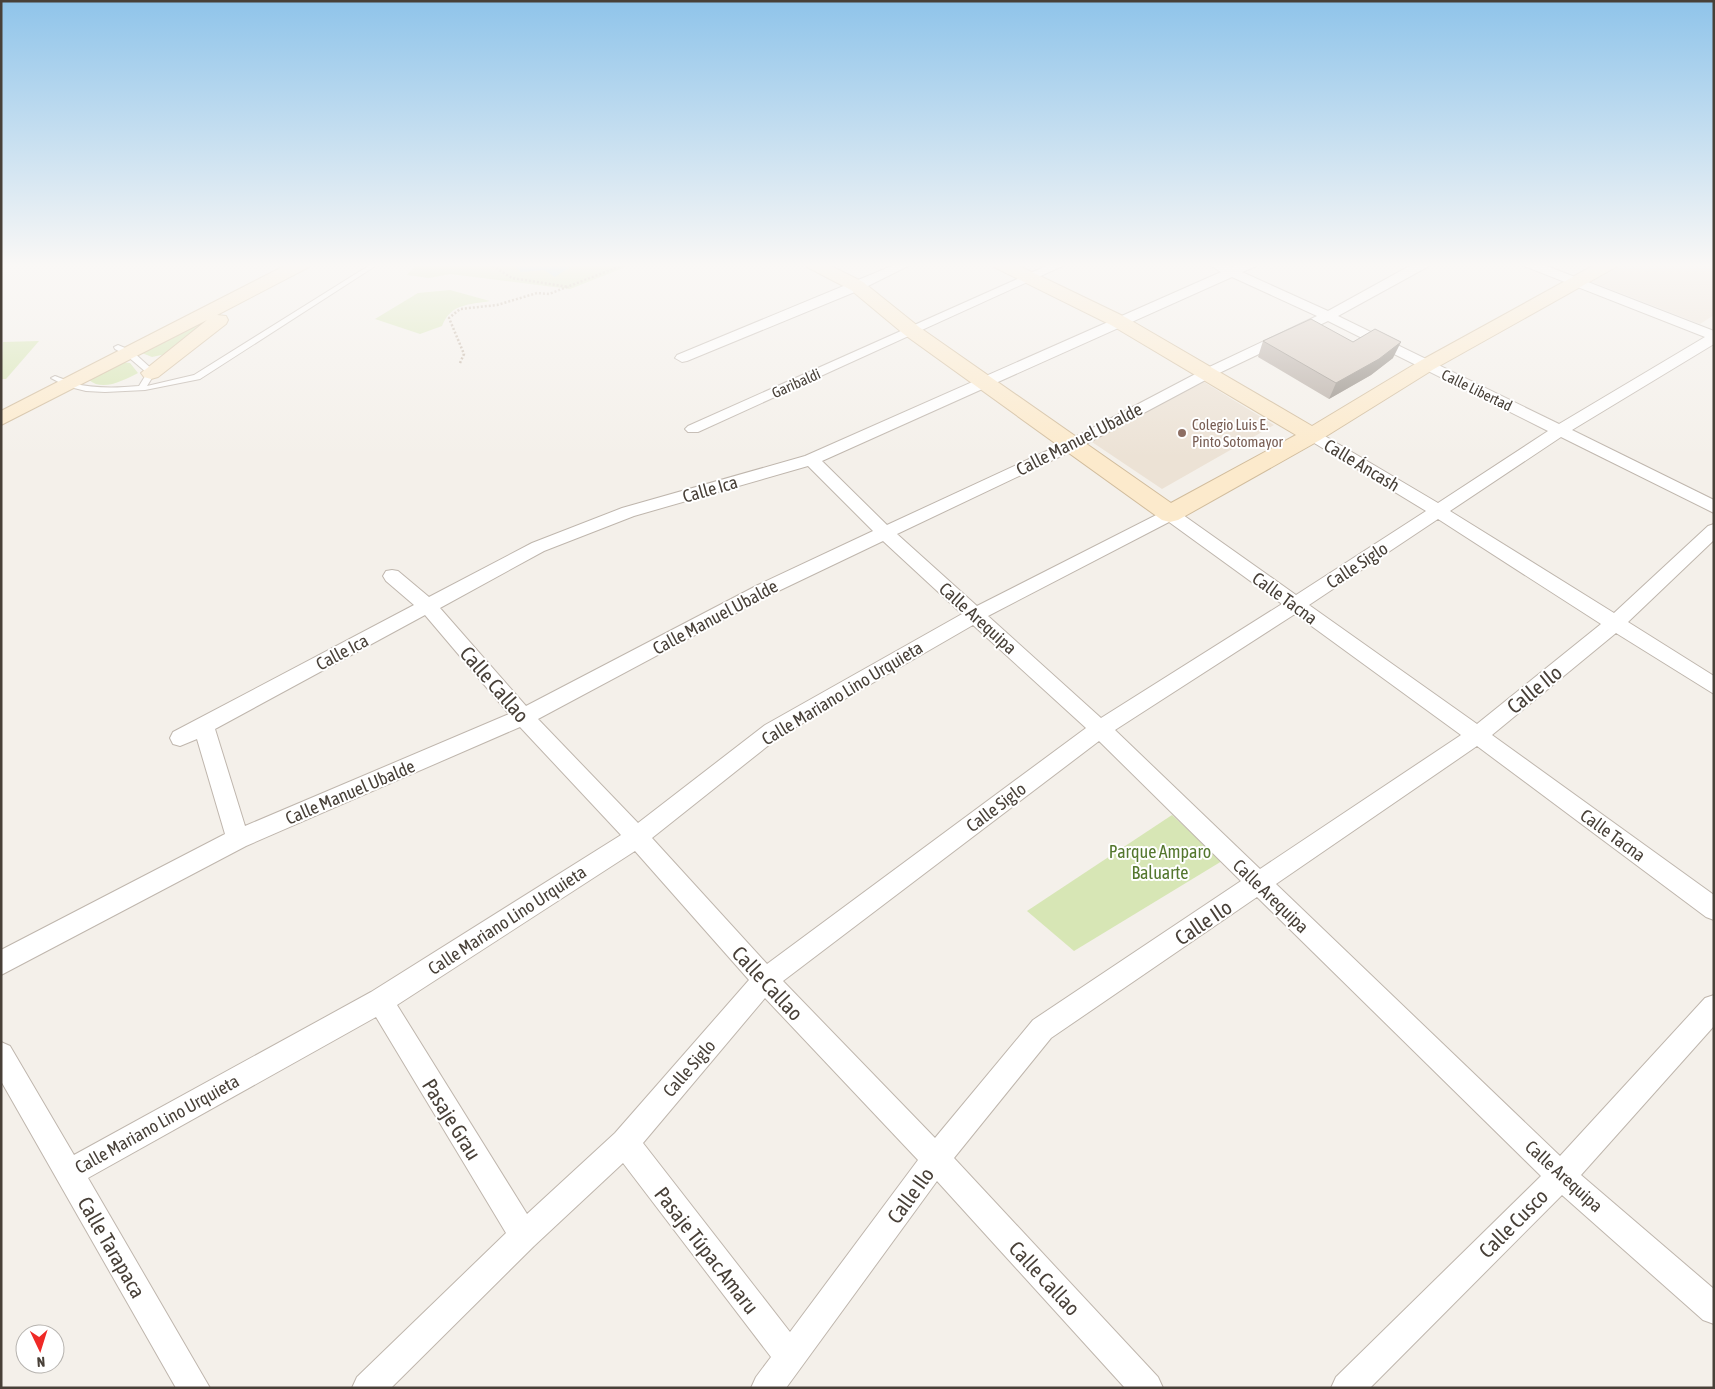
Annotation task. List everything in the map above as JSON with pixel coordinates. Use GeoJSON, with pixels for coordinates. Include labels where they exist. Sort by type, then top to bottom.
{"type":"FeatureCollection","features":[{"type":"Feature","properties":{"kind":"main road"},"geometry":{"type":"LineString","coordinates":[[124,350],[162,328]]}},
{"type":"Feature","properties":{"kind":"main road"},"geometry":{"type":"LineString","coordinates":[[1,405],[60,382],[169,328]]}},
{"type":"Feature","properties":{"kind":"main road"},"geometry":{"type":"LineString","coordinates":[[147,380],[211,328]]}},
{"type":"Feature","properties":{"kind":"main road","name":"Calle Tacna"},"geometry":{"type":"LineString","coordinates":[[908,328],[1170,514]]}},
{"type":"Feature","properties":{"kind":"main road","name":"Calle Áncash"},"geometry":{"type":"LineString","coordinates":[[1130,328],[1208,372],[1312,435]]}},
{"type":"Feature","properties":{"kind":"main road","name":"Calle Mariano Lino Urquieta"},"geometry":{"type":"LineString","coordinates":[[1170,514],[1312,435],[1427,365],[1494,328]]}},
{"type":"Feature","properties":{"kind":"main road"},"geometry":{"type":"LineString","coordinates":[[1,419],[60,382]]}},
{"type":"Feature","properties":{"kind":"street"},"geometry":{"type":"LineString","coordinates":[[682,358],[755,328]]}},
{"type":"Feature","properties":{"kind":"street","name":"Garibaldi"},"geometry":{"type":"LineString","coordinates":[[693,429],[919,328]]}},
{"type":"Feature","properties":{"kind":"street","name":"Calle Ica"},"geometry":{"type":"LineString","coordinates":[[180,738],[204,727],[538,547],[592,524],[628,512],[811,460],[985,384],[1104,328]]}},
{"type":"Feature","properties":{"kind":"street","name":"Calle Manuel Ubalde"},"geometry":{"type":"LineString","coordinates":[[1,963],[238,839],[523,717],[764,590],[1072,444],[1208,372],[1303,328]]}},
{"type":"Feature","properties":{"kind":"street","name":"Calle Libertad"},"geometry":{"type":"LineString","coordinates":[[1352,328],[1714,507]]}},
{"type":"Feature","properties":{"kind":"street"},"geometry":{"type":"LineString","coordinates":[[1691,328],[1714,337]]}},
{"type":"Feature","properties":{"kind":"street","name":"Calle Siglo"},"geometry":{"type":"LineString","coordinates":[[368,1388],[524,1236],[625,1143],[765,980],[1100,729],[1295,606],[1561,430],[1714,337]]}},
{"type":"Feature","properties":{"kind":"street","name":"Calle Áncash"},"geometry":{"type":"LineString","coordinates":[[1312,435],[1438,511],[1714,686]]}},
{"type":"Feature","properties":{"kind":"street","name":"Calle Arequipa"},"geometry":{"type":"LineString","coordinates":[[811,460],[884,532],[1100,729],[1561,1176],[1714,1309]]}},
{"type":"Feature","properties":{"kind":"street","name":"Calle Tacna"},"geometry":{"type":"LineString","coordinates":[[1170,514],[1295,606],[1477,735],[1714,909]]}},
{"type":"Feature","properties":{"kind":"street","name":"Calle Mariano Lino Urquieta"},"geometry":{"type":"LineString","coordinates":[[69,1173],[380,1001],[637,837],[772,731],[974,615],[1170,514]]}},
{"type":"Feature","properties":{"kind":"street","name":"Calle Ilo"},"geometry":{"type":"LineString","coordinates":[[766,1388],[936,1159],[1042,1029],[1477,735],[1615,623],[1714,530]]}},
{"type":"Feature","properties":{"kind":"street","name":"Calle Callao"},"geometry":{"type":"LineString","coordinates":[[392,576],[428,606],[523,717],[637,837],[765,980],[936,1159],[1147,1388]]}},
{"type":"Feature","properties":{"kind":"street"},"geometry":{"type":"LineString","coordinates":[[204,727],[238,839]]}},
{"type":"Feature","properties":{"kind":"street","name":"Pasaje Grau"},"geometry":{"type":"LineString","coordinates":[[380,1001],[524,1236]]}},
{"type":"Feature","properties":{"kind":"street","name":"Calle Cusco"},"geometry":{"type":"LineString","coordinates":[[1347,1388],[1561,1176],[1714,1007]]}},
{"type":"Feature","properties":{"kind":"street","name":"Calle Tarapaca"},"geometry":{"type":"LineString","coordinates":[[1,1055],[194,1388]]}},
{"type":"Feature","properties":{"kind":"street","name":"Pasaje Túpac Amaru"},"geometry":{"type":"LineString","coordinates":[[625,1143],[790,1357]]}},
{"type":"Feature","properties":{"kind":"lane"},"geometry":{"type":"LineString","coordinates":[[60,382],[101,389],[147,380],[179,384],[198,378],[275,328]]}},
{"type":"Feature","properties":{"kind":"lane"},"geometry":{"type":"LineString","coordinates":[[124,350],[147,380]]}},
{"type":"Feature","properties":{"kind":"path"},"geometry":{"type":"LineString","coordinates":[[453,328],[464,354],[460,363]]}},
{"type":"Feature","properties":{"kind":"shaded area","name":"Colegio Luis E. Pinto Sotomayor"},"geometry":{"type":"Polygon","coordinates":[[[1204,382],[1274,425],[1162,489],[1089,440],[1204,382]]]}},
{"type":"Feature","properties":{"kind":"green space"},"geometry":{"type":"Polygon","coordinates":[[[189,328],[201,328],[166,354],[152,357],[142,353],[189,328]]]}},
{"type":"Feature","properties":{"kind":"green space"},"geometry":{"type":"Polygon","coordinates":[[[401,328],[437,328],[420,334],[401,328]]]}},
{"type":"Feature","properties":{"kind":"green space"},"geometry":{"type":"Polygon","coordinates":[[[39,341],[6,379],[1,379],[3,342],[39,341]]]}},
{"type":"Feature","properties":{"kind":"green space"},"geometry":{"type":"Polygon","coordinates":[[[121,362],[130,363],[138,373],[114,384],[107,385],[101,385],[89,380],[121,362]]]}},
{"type":"Feature","properties":{"kind":"green space","name":"Parque Amparo Baluarte"},"geometry":{"type":"Polygon","coordinates":[[[1172,815],[1222,861],[1074,951],[1027,911],[1172,815]]]}},
{"type":"Feature","properties":{"kind":"building"},"geometry":{"type":"Polygon","coordinates":[[[1292,328],[1327,328],[1353,342],[1375,329],[1401,342],[1379,359],[1336,383],[1263,341],[1292,328]]]}},
{"type":"Feature","properties":{"kind":"place","name":"Colegio Luis E. Pinto Sotomayor"},"geometry":{"type":"Point","coordinates":[1182,433]}}]}
